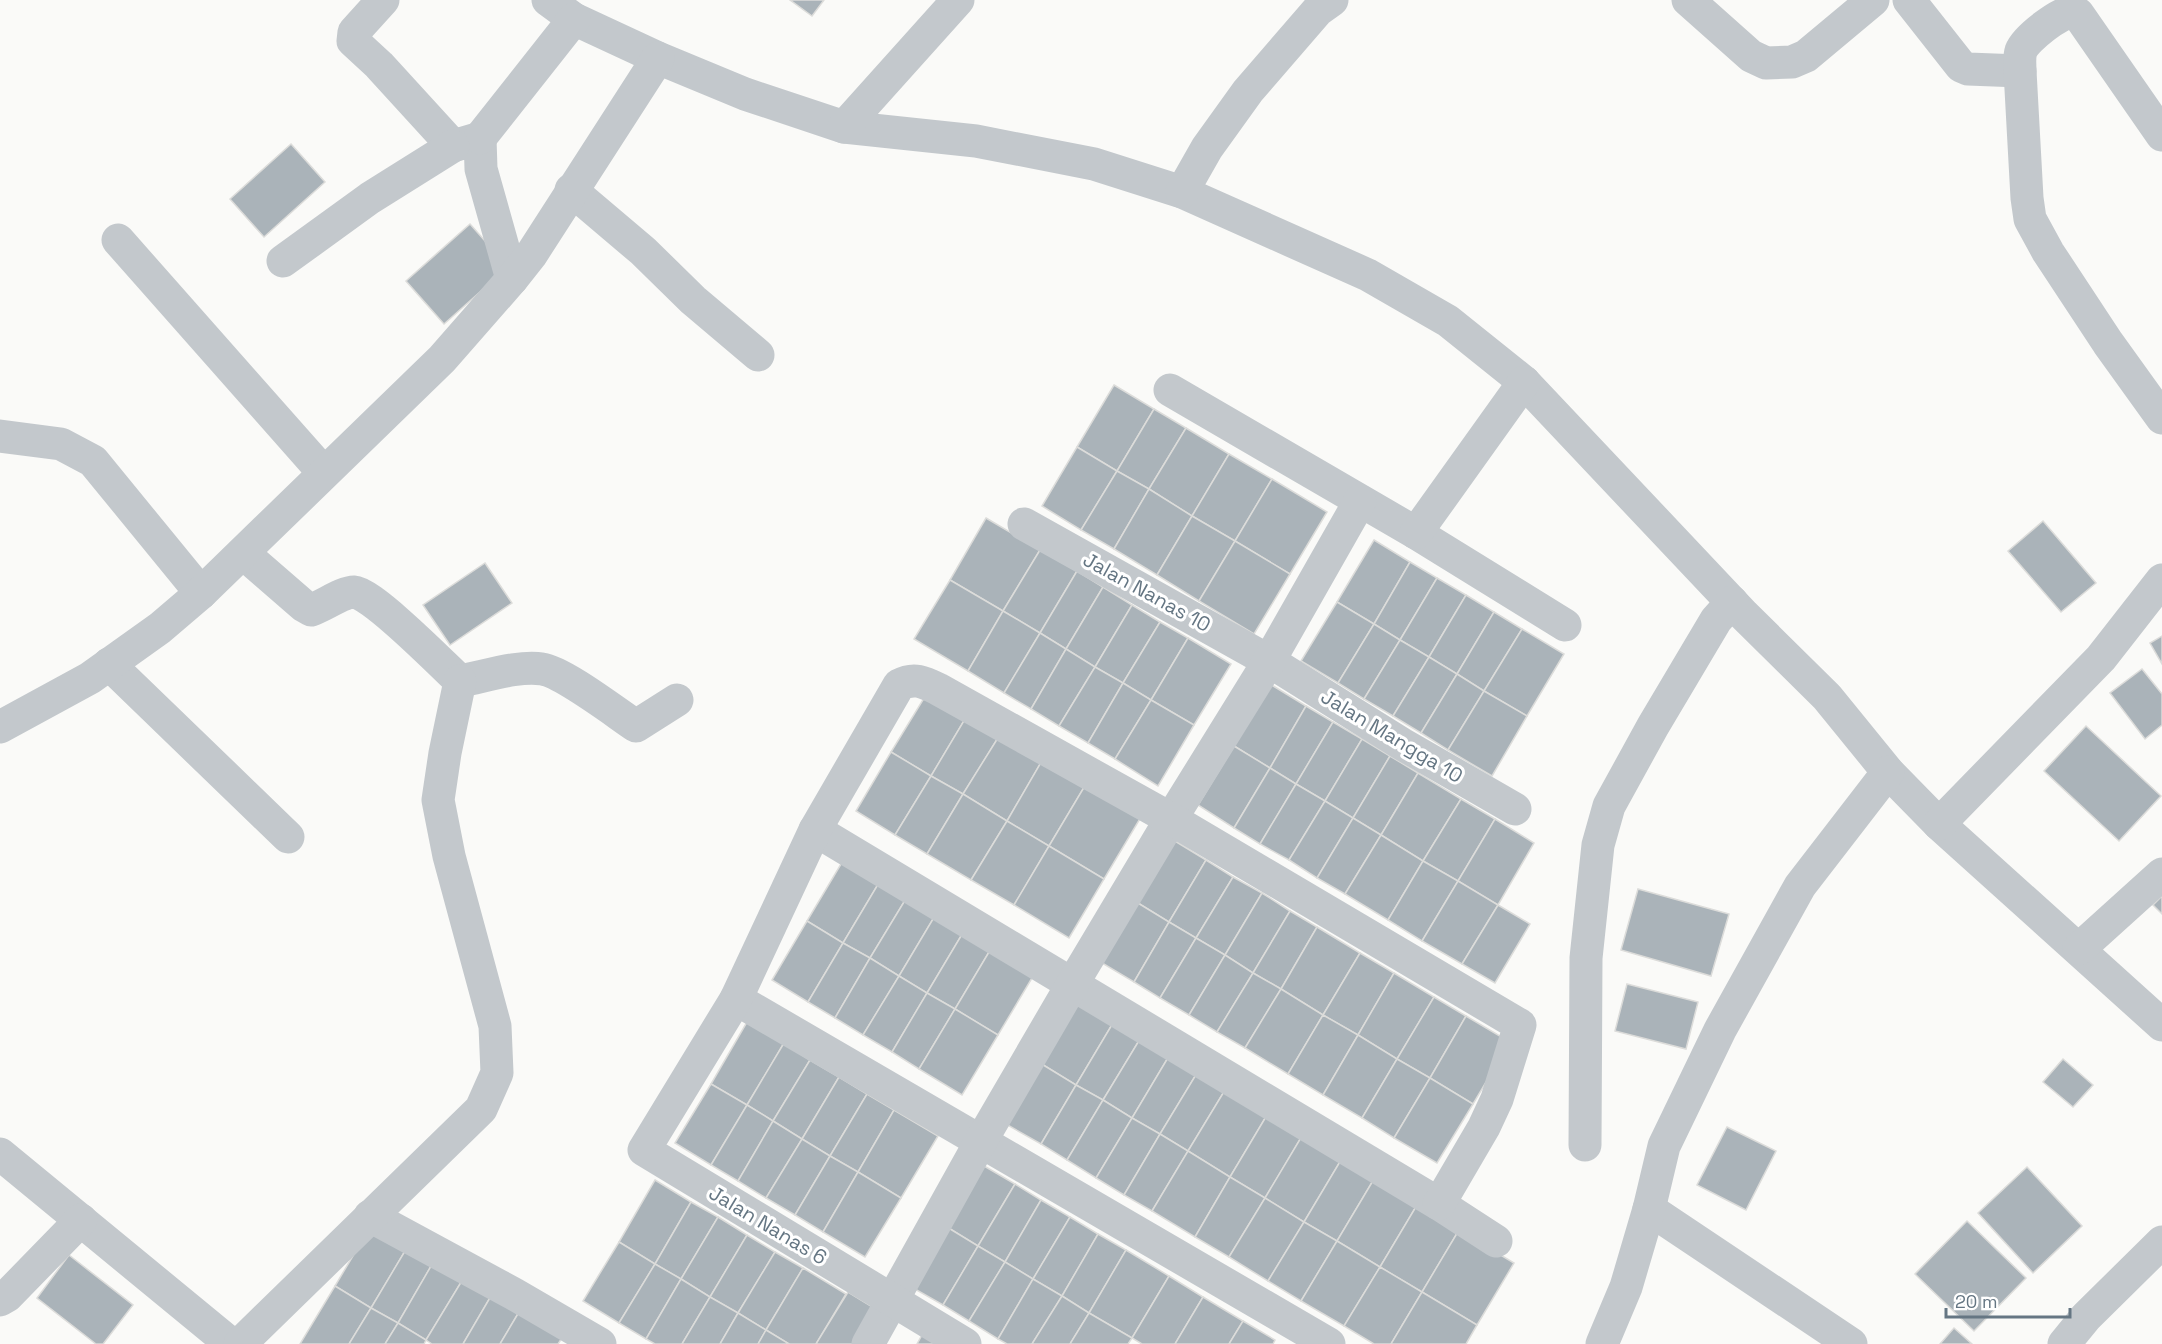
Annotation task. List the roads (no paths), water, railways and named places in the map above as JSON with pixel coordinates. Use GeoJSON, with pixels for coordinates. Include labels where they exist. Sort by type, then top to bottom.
{"type":"FeatureCollection","features":[{"type":"Feature","properties":{"kind":"street"},"geometry":{"type":"LineString","coordinates":[[383,0],[354,32],[353,41],[466,142],[481,169],[512,279]]}},
{"type":"Feature","properties":{"kind":"street"},"geometry":{"type":"LineString","coordinates":[[844,127],[958,0]]}},
{"type":"Feature","properties":{"kind":"street"},"geometry":{"type":"LineString","coordinates":[[1182,192],[1207,148],[1248,91],[1318,10],[1332,0]]}},
{"type":"Feature","properties":{"kind":"street"},"geometry":{"type":"LineString","coordinates":[[1688,0],[1751,56],[1766,63],[1779,63],[1792,62],[1806,56],[1873,0]]}},
{"type":"Feature","properties":{"kind":"street"},"geometry":{"type":"LineString","coordinates":[[1909,0],[1961,66],[1968,69],[2020,71]]}},
{"type":"Feature","properties":{"kind":"street"},"geometry":{"type":"LineString","coordinates":[[283,261],[370,198],[466,142],[561,9],[658,58],[746,94],[844,127],[976,141],[1094,164],[1182,192],[1368,275],[1448,321],[1524,382],[1732,602],[1827,697],[1888,772],[1939,824],[2162,1025]]}},
{"type":"Feature","properties":{"kind":"street"},"geometry":{"type":"LineString","coordinates":[[2162,135],[2081,16],[2073,11],[2061,15],[2025,44],[2021,51],[2020,71],[2030,219],[2048,252],[2108,343],[2162,418]]}},
{"type":"Feature","properties":{"kind":"street"},"geometry":{"type":"LineString","coordinates":[[0,727],[90,678],[160,628],[243,553],[442,359],[531,255],[658,58]]}},
{"type":"Feature","properties":{"kind":"street"},"geometry":{"type":"LineString","coordinates":[[571,190],[644,251],[693,300],[758,355]]}},
{"type":"Feature","properties":{"kind":"street"},"geometry":{"type":"LineString","coordinates":[[118,240],[324,473]]}},
{"type":"Feature","properties":{"kind":"street"},"geometry":{"type":"LineString","coordinates":[[1416,533],[1524,382]]}},
{"type":"Feature","properties":{"kind":"street"},"geometry":{"type":"LineString","coordinates":[[1170,390],[1416,533],[1565,625]]}},
{"type":"Feature","properties":{"kind":"street"},"geometry":{"type":"LineString","coordinates":[[0,436],[61,444],[93,460],[201,592]]}},
{"type":"Feature","properties":{"kind":"street"},"geometry":{"type":"LineString","coordinates":[[868,1344],[981,1141],[1073,983],[1269,661],[1360,501]]}},
{"type":"Feature","properties":{"kind":"street","name":"Jalan Nanas 10"},"geometry":{"type":"LineString","coordinates":[[1024,524],[1269,661]]}},
{"type":"Feature","properties":{"kind":"street"},"geometry":{"type":"LineString","coordinates":[[243,553],[311,610],[350,593],[358,593],[395,620],[460,681]]}},
{"type":"Feature","properties":{"kind":"street"},"geometry":{"type":"LineString","coordinates":[[1939,824],[2101,658],[2162,580]]}},
{"type":"Feature","properties":{"kind":"street"},"geometry":{"type":"LineString","coordinates":[[1585,1145],[1586,958],[1598,845],[1609,806],[1653,726],[1716,620],[1732,602]]}},
{"type":"Feature","properties":{"kind":"street","name":"Jalan Mangga 10"},"geometry":{"type":"LineString","coordinates":[[1269,661],[1402,744],[1515,809]]}},
{"type":"Feature","properties":{"kind":"street"},"geometry":{"type":"LineString","coordinates":[[109,664],[288,837]]}},
{"type":"Feature","properties":{"kind":"street"},"geometry":{"type":"LineString","coordinates":[[460,681],[516,670],[544,669],[561,676],[636,726],[677,700]]}},
{"type":"Feature","properties":{"kind":"street"},"geometry":{"type":"LineString","coordinates":[[240,1344],[481,1109],[497,1073],[495,1026],[449,856],[438,800],[460,681]]}},
{"type":"Feature","properties":{"kind":"street"},"geometry":{"type":"LineString","coordinates":[[1329,1344],[736,999],[815,830],[899,685],[907,681],[921,681],[938,689],[1171,819],[1520,1025],[1497,1099],[1484,1127],[1440,1204]]}},
{"type":"Feature","properties":{"kind":"street"},"geometry":{"type":"LineString","coordinates":[[1602,1344],[1626,1287],[1649,1209],[1664,1146],[1720,1030],[1800,886],[1888,772]]}},
{"type":"Feature","properties":{"kind":"street"},"geometry":{"type":"LineString","coordinates":[[815,830],[1440,1204],[1496,1241]]}},
{"type":"Feature","properties":{"kind":"street"},"geometry":{"type":"LineString","coordinates":[[2079,950],[2162,874]]}},
{"type":"Feature","properties":{"kind":"street","name":"Jalan Nanas 6"},"geometry":{"type":"LineString","coordinates":[[736,999],[644,1150],[965,1344]]}},
{"type":"Feature","properties":{"kind":"street"},"geometry":{"type":"LineString","coordinates":[[0,1154],[231,1344]]}},
{"type":"Feature","properties":{"kind":"street"},"geometry":{"type":"LineString","coordinates":[[1649,1209],[1851,1344]]}},
{"type":"Feature","properties":{"kind":"street"},"geometry":{"type":"LineString","coordinates":[[370,1216],[514,1294],[600,1344]]}},
{"type":"Feature","properties":{"kind":"street"},"geometry":{"type":"LineString","coordinates":[[0,1300],[7,1296],[81,1220]]}},
{"type":"Feature","properties":{"kind":"street"},"geometry":{"type":"LineString","coordinates":[[2064,1344],[2086,1317],[2162,1242]]}}]}
